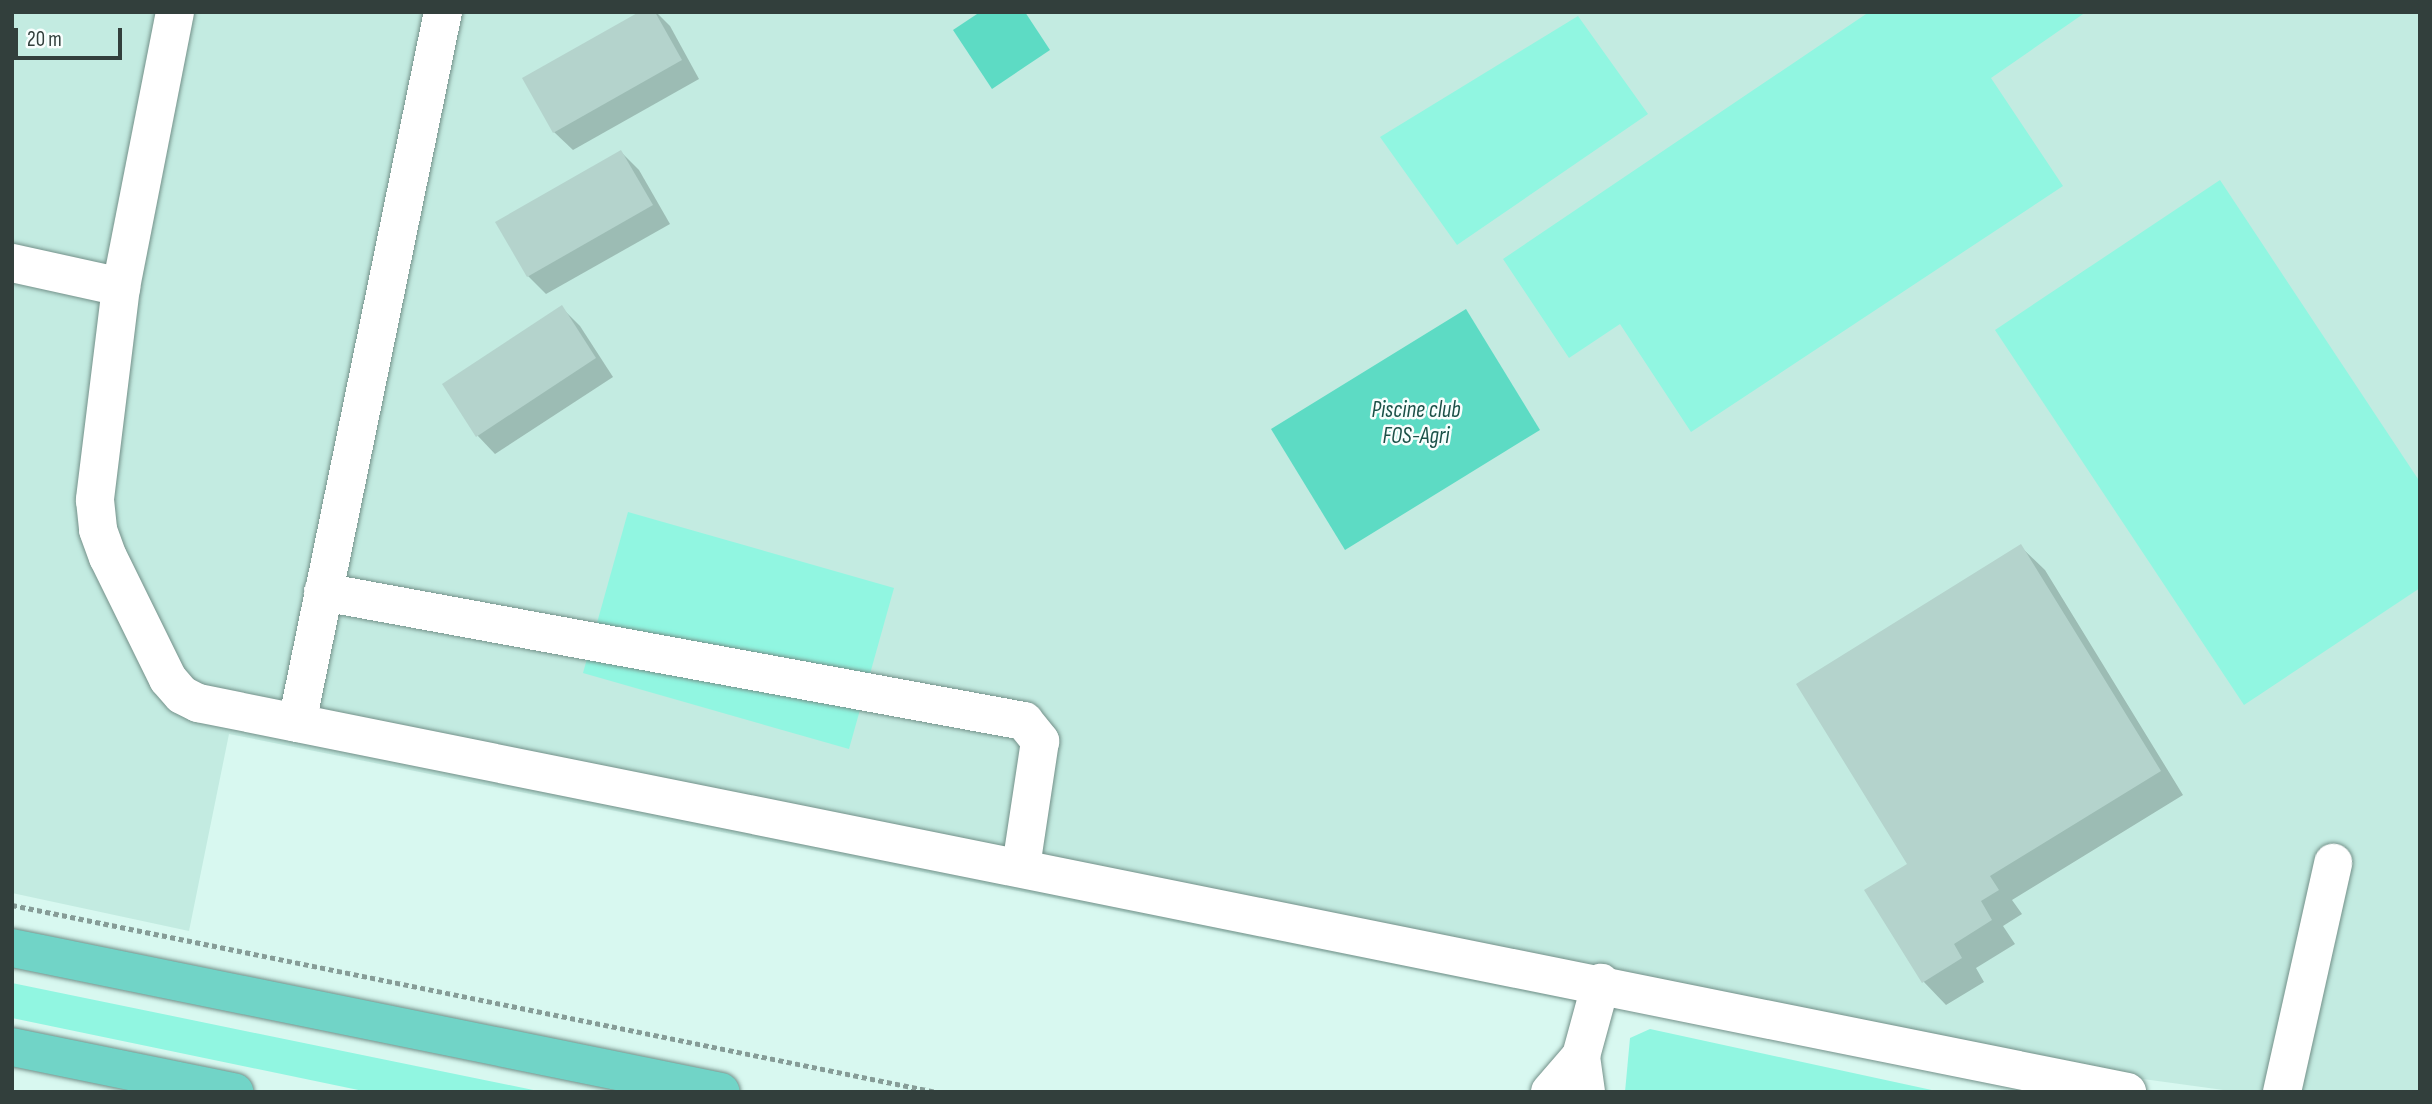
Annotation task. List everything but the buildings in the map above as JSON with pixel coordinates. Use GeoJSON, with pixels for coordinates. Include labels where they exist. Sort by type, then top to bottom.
{"type":"FeatureCollection","features":[{"type":"Feature","properties":{"kind":"main road"},"geometry":{"type":"LineString","coordinates":[[12,948],[721,1092]]}},
{"type":"Feature","properties":{"kind":"main road"},"geometry":{"type":"LineString","coordinates":[[12,1047],[234,1092]]}},
{"type":"Feature","properties":{"kind":"street"},"geometry":{"type":"LineString","coordinates":[[175,12],[121,286],[95,500],[98,530],[167,679],[182,695],[198,703],[1021,866],[2127,1092]]}},
{"type":"Feature","properties":{"kind":"street"},"geometry":{"type":"LineString","coordinates":[[297,723],[443,12]]}},
{"type":"Feature","properties":{"kind":"street"},"geometry":{"type":"LineString","coordinates":[[12,263],[121,286]]}},
{"type":"Feature","properties":{"kind":"street"},"geometry":{"type":"LineString","coordinates":[[323,592],[1024,721],[1040,741],[1021,866]]}},
{"type":"Feature","properties":{"kind":"street"},"geometry":{"type":"LineString","coordinates":[[2282,1092],[2333,863]]}},
{"type":"Feature","properties":{"kind":"street"},"geometry":{"type":"LineString","coordinates":[[1550,1092],[1583,1074],[1601,983]]}},
{"type":"Feature","properties":{"kind":"path"},"geometry":{"type":"LineString","coordinates":[[12,905],[936,1092]]}},
{"type":"Feature","properties":{"kind":"shaded area"},"geometry":{"type":"Polygon","coordinates":[[[12,12],[2420,12],[2420,1092],[2238,1092],[1561,999],[229,734],[189,931],[12,893],[12,12]]]}},
{"type":"Feature","properties":{"kind":"shaded area"},"geometry":{"type":"Polygon","coordinates":[[[1869,12],[2086,12],[1991,78],[2063,186],[1691,432],[1620,324],[1569,358],[1503,259],[1869,12]]]}},
{"type":"Feature","properties":{"kind":"shaded area"},"geometry":{"type":"Polygon","coordinates":[[[1578,16],[1648,114],[1457,245],[1380,137],[1578,16]]]}},
{"type":"Feature","properties":{"kind":"shaded area"},"geometry":{"type":"Polygon","coordinates":[[[2220,180],[2420,482],[2420,588],[2244,705],[1995,330],[2220,180]]]}},
{"type":"Feature","properties":{"kind":"shaded area"},"geometry":{"type":"Polygon","coordinates":[[[628,512],[894,588],[849,749],[583,673],[628,512]]]}},
{"type":"Feature","properties":{"kind":"shaded area"},"geometry":{"type":"Polygon","coordinates":[[[12,983],[543,1092],[368,1092],[12,1018],[12,983]]]}},
{"type":"Feature","properties":{"kind":"shaded area"},"geometry":{"type":"Polygon","coordinates":[[[1650,1029],[1941,1092],[1625,1092],[1630,1038],[1650,1029]]]}},
{"type":"Feature","properties":{"kind":"water"},"geometry":{"type":"Polygon","coordinates":[[[980,12],[1025,12],[1050,50],[992,89],[953,30],[980,12]]]}},
{"type":"Feature","properties":{"kind":"water","name":"Piscine club FOS-Agri"},"geometry":{"type":"Polygon","coordinates":[[[1466,309],[1540,430],[1345,550],[1271,429],[1466,309]]]}}]}
